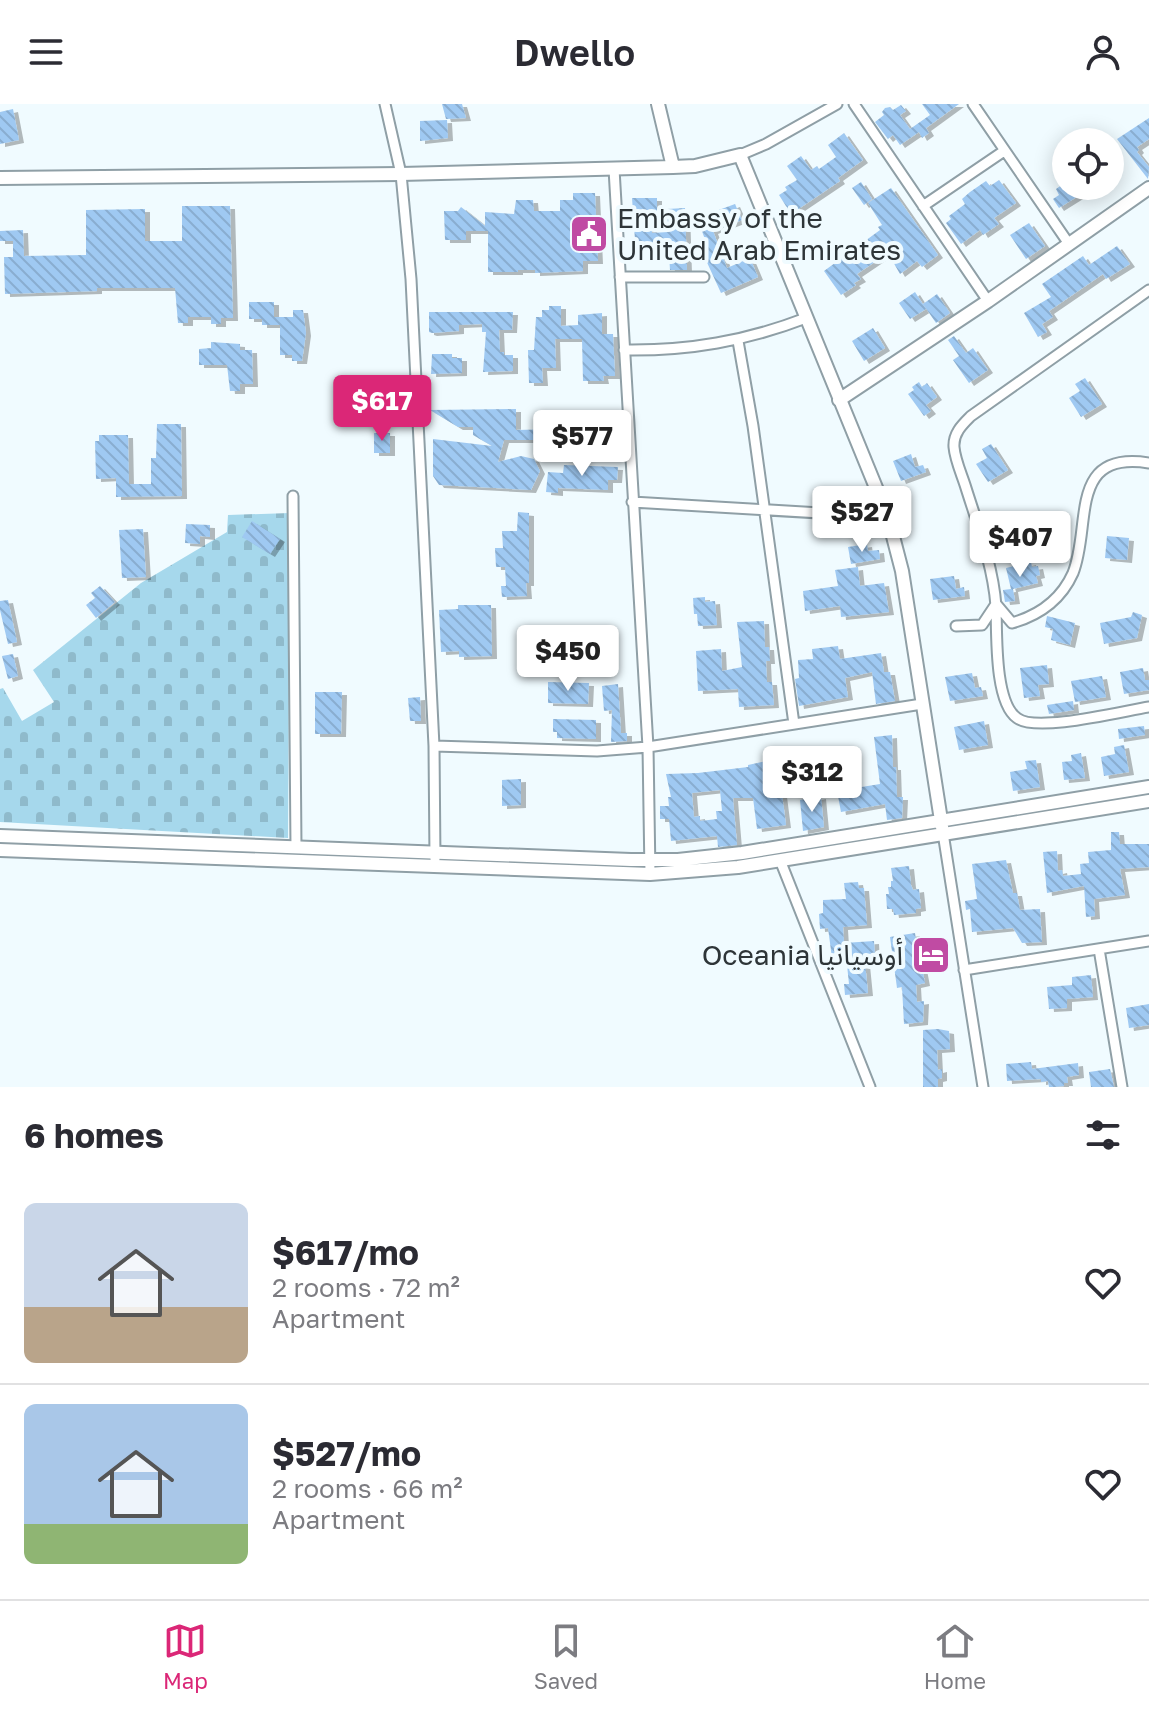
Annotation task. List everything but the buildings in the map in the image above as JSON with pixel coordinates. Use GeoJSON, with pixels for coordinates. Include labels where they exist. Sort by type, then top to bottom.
{"type":"FeatureCollection","features":[{"type":"Feature","properties":{"kind":"main road"},"geometry":{"type":"LineString","coordinates":[[658,104],[673,167]]}},
{"type":"Feature","properties":{"kind":"main road"},"geometry":{"type":"LineString","coordinates":[[0,178],[614,169],[695,166],[740,155],[888,517],[902,571],[943,833]]}},
{"type":"Feature","properties":{"kind":"main road"},"geometry":{"type":"LineString","coordinates":[[839,400],[1149,188]]}},
{"type":"Feature","properties":{"kind":"main road"},"geometry":{"type":"LineString","coordinates":[[650,867],[1149,787]]}},
{"type":"Feature","properties":{"kind":"main road"},"geometry":{"type":"LineString","coordinates":[[0,850],[435,866],[536,864],[708,871],[1149,801]]}},
{"type":"Feature","properties":{"kind":"main road"},"geometry":{"type":"LineString","coordinates":[[1039,804],[1042,818]]}},
{"type":"Feature","properties":{"kind":"main road"},"geometry":{"type":"LineString","coordinates":[[0,836],[435,852],[536,864]]}},
{"type":"Feature","properties":{"kind":"street"},"geometry":{"type":"LineString","coordinates":[[385,104],[401,174],[411,279],[434,746],[435,866]]}},
{"type":"Feature","properties":{"kind":"street"},"geometry":{"type":"LineString","coordinates":[[740,155],[837,104]]}},
{"type":"Feature","properties":{"kind":"street"},"geometry":{"type":"LineString","coordinates":[[854,104],[988,301]]}},
{"type":"Feature","properties":{"kind":"street"},"geometry":{"type":"LineString","coordinates":[[973,104],[1069,244]]}},
{"type":"Feature","properties":{"kind":"street"},"geometry":{"type":"LineString","coordinates":[[923,206],[1004,151]]}},
{"type":"Feature","properties":{"kind":"street"},"geometry":{"type":"LineString","coordinates":[[614,169],[648,747],[650,867]]}},
{"type":"Feature","properties":{"kind":"street"},"geometry":{"type":"LineString","coordinates":[[620,277],[704,277]]}},
{"type":"Feature","properties":{"kind":"street"},"geometry":{"type":"LineString","coordinates":[[1149,290],[971,416],[960,428],[954,446],[984,544],[996,604],[996,640],[1004,695],[1015,717],[1031,723],[1055,723],[1149,707]]}},
{"type":"Feature","properties":{"kind":"street"},"geometry":{"type":"LineString","coordinates":[[624,350],[662,350],[738,341],[806,318]]}},
{"type":"Feature","properties":{"kind":"street"},"geometry":{"type":"LineString","coordinates":[[738,341],[753,426],[794,724]]}},
{"type":"Feature","properties":{"kind":"street"},"geometry":{"type":"LineString","coordinates":[[996,604],[1012,623],[1035,616],[1057,599],[1077,561],[1083,506],[1092,483],[1107,467],[1116,463],[1149,463]]}},
{"type":"Feature","properties":{"kind":"street"},"geometry":{"type":"LineString","coordinates":[[293,496],[296,847]]}},
{"type":"Feature","properties":{"kind":"street"},"geometry":{"type":"LineString","coordinates":[[632,502],[888,517]]}},
{"type":"Feature","properties":{"kind":"street"},"geometry":{"type":"LineString","coordinates":[[956,626],[982,625],[996,604]]}},
{"type":"Feature","properties":{"kind":"street"},"geometry":{"type":"LineString","coordinates":[[434,746],[597,751],[648,747],[922,704]]}},
{"type":"Feature","properties":{"kind":"street"},"geometry":{"type":"LineString","coordinates":[[943,833],[983,1087]]}},
{"type":"Feature","properties":{"kind":"street"},"geometry":{"type":"LineString","coordinates":[[780,860],[870,1087]]}},
{"type":"Feature","properties":{"kind":"street"},"geometry":{"type":"LineString","coordinates":[[964,970],[1149,941]]}},
{"type":"Feature","properties":{"kind":"street"},"geometry":{"type":"LineString","coordinates":[[1099,949],[1122,1087]]}},
{"type":"Feature","properties":{"kind":"green space"},"geometry":{"type":"Polygon","coordinates":[[[290,513],[288,838],[0,822],[0,689],[3,688],[22,721],[54,702],[33,670],[141,583],[227,532],[228,515],[290,513]]]}},
{"type":"Feature","properties":{"kind":"place","name":"Embassy of the United Arab Emirates"},"geometry":{"type":"Point","coordinates":[589,234]}},
{"type":"Feature","properties":{"kind":"place","name":"Oceania أوسيانيا"},"geometry":{"type":"Point","coordinates":[931,955]}}]}
